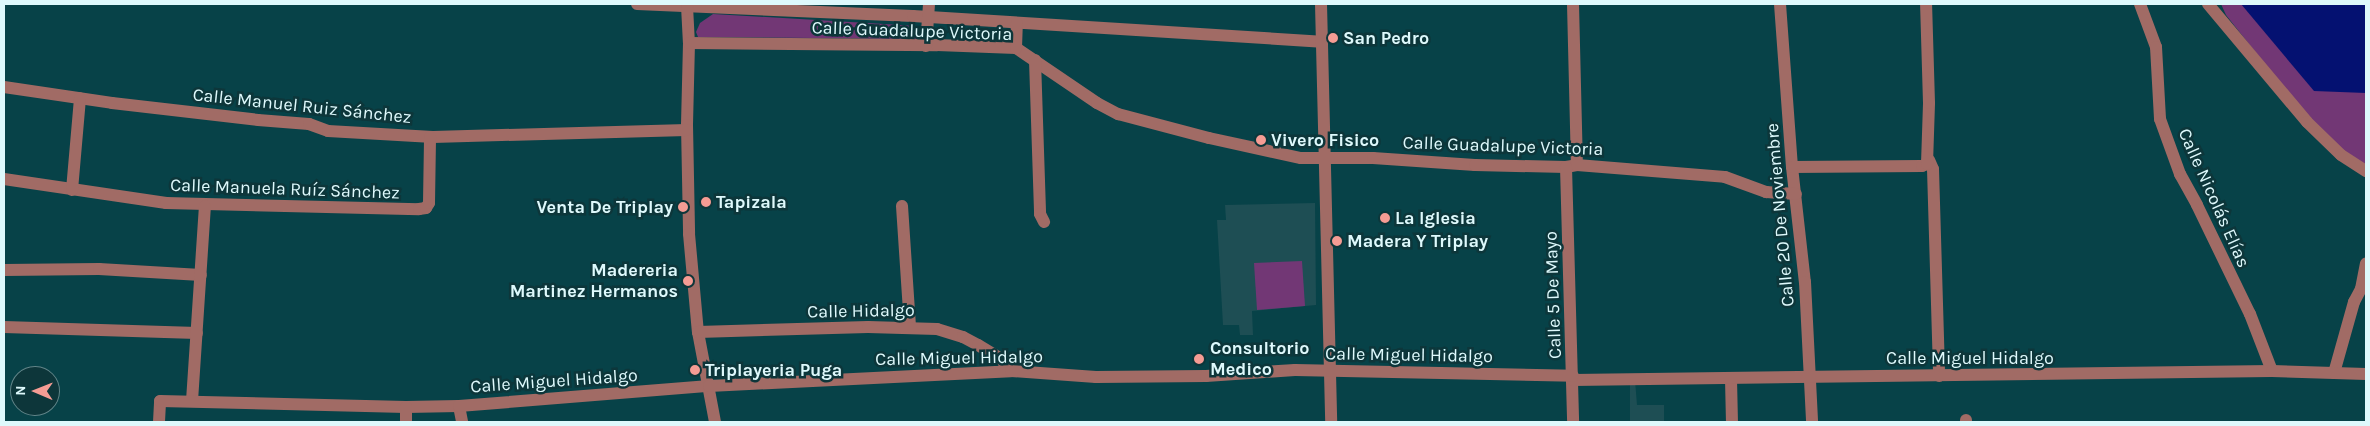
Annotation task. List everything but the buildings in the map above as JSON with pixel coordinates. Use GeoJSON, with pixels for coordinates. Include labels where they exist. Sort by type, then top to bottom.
{"type":"FeatureCollection","features":[{"type":"Feature","properties":{"kind":"street"},"geometry":{"type":"LineString","coordinates":[[637,4],[928,18],[1321,42]]}},
{"type":"Feature","properties":{"kind":"street"},"geometry":{"type":"LineString","coordinates":[[926,46],[929,4]]}},
{"type":"Feature","properties":{"kind":"street"},"geometry":{"type":"LineString","coordinates":[[1321,4],[1331,422]]}},
{"type":"Feature","properties":{"kind":"street","name":"Calle 5 De Mayo"},"geometry":{"type":"LineString","coordinates":[[1573,4],[1571,166],[1573,422]]}},
{"type":"Feature","properties":{"kind":"street","name":"Calle 20 De Noviembre"},"geometry":{"type":"LineString","coordinates":[[1780,4],[1792,166],[1805,282],[1812,422]]}},
{"type":"Feature","properties":{"kind":"street"},"geometry":{"type":"LineString","coordinates":[[1926,4],[1928,162],[1933,169],[1939,376]]}},
{"type":"Feature","properties":{"kind":"street","name":"Calle Nicolás Elías"},"geometry":{"type":"LineString","coordinates":[[2140,4],[2156,47],[2160,119],[2180,174],[2198,205],[2250,314],[2272,371]]}},
{"type":"Feature","properties":{"kind":"street"},"geometry":{"type":"LineString","coordinates":[[2208,4],[2307,122],[2342,155],[2366,171]]}},
{"type":"Feature","properties":{"kind":"street"},"geometry":{"type":"LineString","coordinates":[[687,6],[689,43],[687,130],[689,234],[698,332],[715,422]]}},
{"type":"Feature","properties":{"kind":"street"},"geometry":{"type":"LineString","coordinates":[[1016,48],[1017,23]]}},
{"type":"Feature","properties":{"kind":"street","name":"Calle Guadalupe Victoria"},"geometry":{"type":"LineString","coordinates":[[689,43],[1016,48],[1097,103],[1118,114],[1269,152],[1301,158],[1571,166],[1725,177],[1766,192],[1796,194]]}},
{"type":"Feature","properties":{"kind":"street"},"geometry":{"type":"LineString","coordinates":[[1036,60],[1040,214],[1044,222]]}},
{"type":"Feature","properties":{"kind":"street","name":"Calle Manuel Ruiz Sánchez"},"geometry":{"type":"LineString","coordinates":[[4,87],[225,117],[308,124],[328,130],[430,137],[687,130]]}},
{"type":"Feature","properties":{"kind":"street"},"geometry":{"type":"LineString","coordinates":[[72,190],[80,98]]}},
{"type":"Feature","properties":{"kind":"street","name":"Calle Manuela Ruíz Sánchez"},"geometry":{"type":"LineString","coordinates":[[4,179],[132,200],[205,206],[409,210],[426,208],[428,203],[430,137]]}},
{"type":"Feature","properties":{"kind":"street"},"geometry":{"type":"LineString","coordinates":[[1792,166],[1922,166],[1928,162]]}},
{"type":"Feature","properties":{"kind":"street"},"geometry":{"type":"LineString","coordinates":[[192,401],[205,206]]}},
{"type":"Feature","properties":{"kind":"street"},"geometry":{"type":"LineString","coordinates":[[902,206],[910,326]]}},
{"type":"Feature","properties":{"kind":"street"},"geometry":{"type":"LineString","coordinates":[[2334,373],[2354,302],[2361,289],[2366,263]]}},
{"type":"Feature","properties":{"kind":"street"},"geometry":{"type":"LineString","coordinates":[[4,270],[99,269],[201,275]]}},
{"type":"Feature","properties":{"kind":"street","name":"Calle Hidalgo"},"geometry":{"type":"LineString","coordinates":[[698,332],[910,326],[937,329],[963,337],[1000,358],[1011,371]]}},
{"type":"Feature","properties":{"kind":"street"},"geometry":{"type":"LineString","coordinates":[[4,327],[197,333]]}},
{"type":"Feature","properties":{"kind":"street","name":"Calle Miguel Hidalgo"},"geometry":{"type":"LineString","coordinates":[[159,422],[160,401],[406,407],[460,406],[709,386],[1011,371],[1096,377],[1331,371],[1573,378],[1731,379],[2272,371],[2366,374]]}},
{"type":"Feature","properties":{"kind":"street"},"geometry":{"type":"LineString","coordinates":[[1731,379],[1732,422]]}},
{"type":"Feature","properties":{"kind":"street"},"geometry":{"type":"LineString","coordinates":[[460,406],[462,422]]}},
{"type":"Feature","properties":{"kind":"street"},"geometry":{"type":"LineString","coordinates":[[406,407],[406,422]]}},
{"type":"Feature","properties":{"kind":"shaded area"},"geometry":{"type":"Polygon","coordinates":[[[2221,4],[2366,4],[2366,166],[2332,144],[2287,92],[2226,15],[2221,4]]]}},
{"type":"Feature","properties":{"kind":"shaded area"},"geometry":{"type":"Polygon","coordinates":[[[2241,4],[2366,4],[2366,93],[2314,91],[2241,4]]]}},
{"type":"Feature","properties":{"kind":"shaded area"},"geometry":{"type":"Polygon","coordinates":[[[713,14],[918,26],[922,32],[919,38],[916,39],[698,37],[696,32],[700,23],[713,14]]]}},
{"type":"Feature","properties":{"kind":"shaded area"},"geometry":{"type":"Polygon","coordinates":[[[1315,203],[1316,305],[1252,311],[1253,335],[1240,335],[1239,325],[1223,325],[1217,220],[1226,220],[1225,205],[1315,203]]]}},
{"type":"Feature","properties":{"kind":"shaded area"},"geometry":{"type":"Polygon","coordinates":[[[1302,261],[1305,306],[1257,310],[1254,263],[1302,261]]]}},
{"type":"Feature","properties":{"kind":"shaded area"},"geometry":{"type":"Polygon","coordinates":[[[1630,376],[1635,380],[1637,405],[1664,405],[1664,422],[1630,422],[1630,376]]]}},
{"type":"Feature","properties":{"kind":"place","name":"San Pedro"},"geometry":{"type":"Point","coordinates":[1333,38]}},
{"type":"Feature","properties":{"kind":"place","name":"Vivero Fisico"},"geometry":{"type":"Point","coordinates":[1261,140]}},
{"type":"Feature","properties":{"kind":"place","name":"Tapizala"},"geometry":{"type":"Point","coordinates":[706,202]}},
{"type":"Feature","properties":{"kind":"place","name":"Venta De Triplay"},"geometry":{"type":"Point","coordinates":[683,207]}},
{"type":"Feature","properties":{"kind":"place","name":"La Iglesia"},"geometry":{"type":"Point","coordinates":[1385,218]}},
{"type":"Feature","properties":{"kind":"place","name":"Madera Y Triplay"},"geometry":{"type":"Point","coordinates":[1337,241]}},
{"type":"Feature","properties":{"kind":"place","name":"Madereria Martinez Hermanos"},"geometry":{"type":"Point","coordinates":[688,281]}},
{"type":"Feature","properties":{"kind":"place","name":"Consultorio Medico"},"geometry":{"type":"Point","coordinates":[1199,359]}},
{"type":"Feature","properties":{"kind":"place","name":"Triplayeria Puga"},"geometry":{"type":"Point","coordinates":[695,370]}}]}
